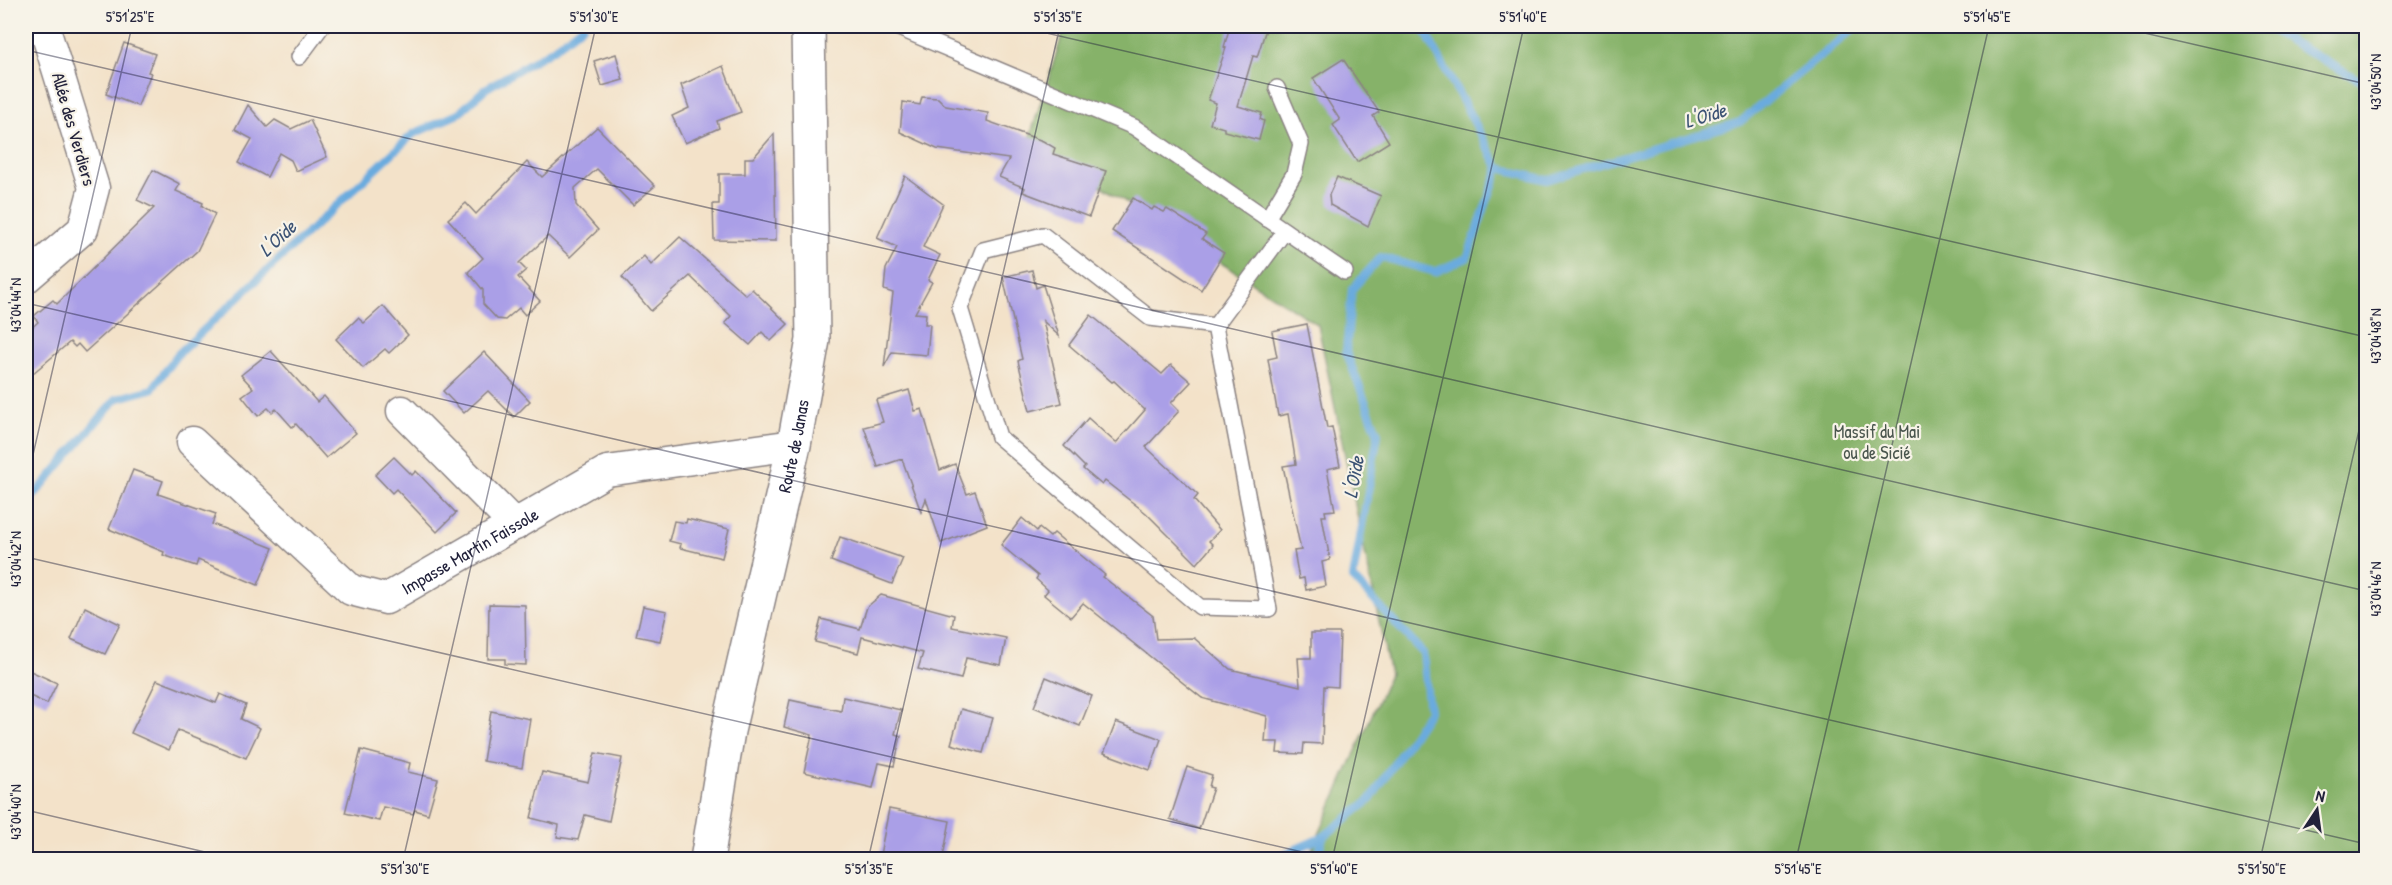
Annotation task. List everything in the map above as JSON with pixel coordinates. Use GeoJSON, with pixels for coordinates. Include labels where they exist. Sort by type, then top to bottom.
{"type":"FeatureCollection","features":[{"type":"Feature","properties":{"kind":"street","name":"Allée des Verdiers"},"geometry":{"type":"LineString","coordinates":[[26,278],[83,229],[94,188],[44,26]]}},
{"type":"Feature","properties":{"kind":"street","name":"Route de Janas"},"geometry":{"type":"LineString","coordinates":[[707,860],[728,731],[794,445],[813,340],[808,26]]}},
{"type":"Feature","properties":{"kind":"street"},"geometry":{"type":"LineString","coordinates":[[402,411],[515,525]]}},
{"type":"Feature","properties":{"kind":"street","name":"Impasse Martin Faissole"},"geometry":{"type":"LineString","coordinates":[[192,442],[351,590],[386,599],[608,471],[794,445]]}},
{"type":"Feature","properties":{"kind":"lane"},"geometry":{"type":"LineString","coordinates":[[299,57],[322,26]]}},
{"type":"Feature","properties":{"kind":"lane"},"geometry":{"type":"LineString","coordinates":[[894,26],[1134,127],[1345,272]]}},
{"type":"Feature","properties":{"kind":"lane"},"geometry":{"type":"LineString","coordinates":[[1268,219],[1294,174],[1301,144],[1277,88]]}},
{"type":"Feature","properties":{"kind":"lane"},"geometry":{"type":"LineString","coordinates":[[1215,326],[1150,318],[1043,235],[982,250],[960,308],[999,437],[1200,607],[1269,609],[1215,326],[1285,231]]}},
{"type":"Feature","properties":{"kind":"green space","name":"Massif du Mai ou de Sicié"},"geometry":{"type":"Polygon","coordinates":[[[1065,26],[2352,26],[2366,30],[2366,859],[1308,859],[1390,674],[1318,325],[1029,140],[1065,26]]]}},
{"type":"Feature","properties":{"kind":"building"},"geometry":{"type":"Polygon","coordinates":[[[1230,26],[1267,26],[1257,57],[1253,56],[1238,106],[1262,113],[1260,119],[1264,121],[1259,140],[1224,131],[1224,128],[1210,124],[1216,103],[1208,100],[1226,48],[1224,47],[1230,26]]]}},
{"type":"Feature","properties":{"kind":"building"},"geometry":{"type":"Polygon","coordinates":[[[124,43],[155,54],[148,72],[151,73],[138,106],[106,94],[124,43]]]}},
{"type":"Feature","properties":{"kind":"building"},"geometry":{"type":"Polygon","coordinates":[[[616,54],[623,80],[602,86],[594,61],[616,54]]]}},
{"type":"Feature","properties":{"kind":"building"},"geometry":{"type":"Polygon","coordinates":[[[1343,59],[1379,112],[1373,116],[1389,142],[1357,162],[1333,125],[1340,120],[1313,78],[1343,59]]]}},
{"type":"Feature","properties":{"kind":"building"},"geometry":{"type":"Polygon","coordinates":[[[723,66],[741,112],[717,121],[719,128],[685,143],[672,116],[689,108],[681,85],[723,66]]]}},
{"type":"Feature","properties":{"kind":"building"},"geometry":{"type":"Polygon","coordinates":[[[922,97],[938,98],[946,106],[988,113],[987,121],[1043,141],[1055,148],[1053,154],[1106,171],[1089,217],[1023,192],[1025,188],[999,177],[1009,159],[937,149],[900,132],[903,102],[920,105],[922,97]]]}},
{"type":"Feature","properties":{"kind":"building"},"geometry":{"type":"Polygon","coordinates":[[[248,105],[267,127],[275,120],[291,129],[310,120],[327,157],[296,171],[291,160],[279,153],[267,177],[239,162],[252,139],[235,130],[248,105]]]}},
{"type":"Feature","properties":{"kind":"building"},"geometry":{"type":"Polygon","coordinates":[[[597,127],[655,186],[633,205],[597,169],[575,188],[576,205],[598,230],[570,257],[548,236],[519,263],[526,270],[518,277],[540,301],[525,315],[519,308],[505,320],[497,319],[483,304],[483,290],[468,272],[483,258],[448,219],[466,203],[476,214],[527,162],[542,177],[597,127]]]}},
{"type":"Feature","properties":{"kind":"building"},"geometry":{"type":"Polygon","coordinates":[[[774,134],[776,241],[714,240],[713,204],[719,204],[719,174],[745,174],[745,158],[753,158],[774,134]]]}},
{"type":"Feature","properties":{"kind":"building"},"geometry":{"type":"Polygon","coordinates":[[[153,170],[180,184],[176,191],[203,203],[202,206],[215,214],[197,251],[85,352],[78,344],[75,347],[70,342],[26,379],[26,333],[38,322],[34,316],[53,300],[57,304],[154,208],[137,200],[153,170]]]}},
{"type":"Feature","properties":{"kind":"building"},"geometry":{"type":"Polygon","coordinates":[[[905,176],[943,204],[923,247],[940,255],[928,280],[932,282],[915,313],[926,314],[925,324],[930,324],[927,355],[892,352],[884,367],[893,293],[884,290],[886,269],[897,247],[877,238],[905,176]]]}},
{"type":"Feature","properties":{"kind":"building"},"geometry":{"type":"Polygon","coordinates":[[[1337,177],[1381,196],[1368,226],[1330,205],[1329,195],[1337,177]]]}},
{"type":"Feature","properties":{"kind":"building"},"geometry":{"type":"Polygon","coordinates":[[[1133,198],[1152,210],[1154,207],[1164,212],[1167,209],[1206,234],[1202,239],[1224,253],[1201,290],[1112,231],[1133,198]]]}},
{"type":"Feature","properties":{"kind":"building"},"geometry":{"type":"Polygon","coordinates":[[[680,237],[746,295],[752,289],[788,324],[771,341],[762,332],[750,345],[725,323],[731,316],[690,276],[651,311],[622,277],[644,256],[651,265],[680,237]]]}},
{"type":"Feature","properties":{"kind":"building"},"geometry":{"type":"Polygon","coordinates":[[[1032,270],[1036,288],[1043,285],[1059,336],[1043,321],[1062,403],[1030,411],[1018,361],[1022,359],[1003,277],[1032,270]]]}},
{"type":"Feature","properties":{"kind":"building"},"geometry":{"type":"Polygon","coordinates":[[[383,306],[408,335],[389,353],[385,349],[363,368],[336,339],[358,318],[364,323],[383,306]]]}},
{"type":"Feature","properties":{"kind":"building"},"geometry":{"type":"Polygon","coordinates":[[[1091,315],[1162,374],[1171,365],[1191,382],[1171,403],[1179,411],[1146,447],[1198,495],[1194,500],[1220,530],[1209,541],[1213,545],[1197,564],[1146,513],[1105,481],[1102,485],[1083,469],[1085,467],[1064,446],[1088,418],[1116,443],[1145,410],[1114,381],[1112,382],[1069,345],[1091,315]]]}},
{"type":"Feature","properties":{"kind":"building"},"geometry":{"type":"Polygon","coordinates":[[[1307,324],[1327,428],[1332,427],[1340,466],[1327,469],[1335,510],[1325,511],[1326,516],[1322,516],[1330,560],[1322,562],[1326,586],[1306,590],[1304,578],[1299,579],[1294,551],[1301,550],[1283,466],[1296,464],[1288,414],[1278,416],[1268,359],[1277,357],[1272,331],[1307,324]]]}},
{"type":"Feature","properties":{"kind":"building"},"geometry":{"type":"Polygon","coordinates":[[[271,351],[317,402],[324,396],[356,433],[326,458],[296,424],[292,427],[276,409],[272,412],[268,408],[258,416],[242,396],[253,388],[241,375],[271,351]]]}},
{"type":"Feature","properties":{"kind":"building"},"geometry":{"type":"Polygon","coordinates":[[[484,352],[530,401],[514,417],[488,391],[464,413],[443,391],[484,352]]]}},
{"type":"Feature","properties":{"kind":"building"},"geometry":{"type":"Polygon","coordinates":[[[909,390],[915,411],[922,409],[940,470],[955,464],[967,494],[975,491],[987,525],[941,543],[926,499],[921,512],[902,459],[878,467],[864,427],[883,422],[876,400],[909,390]]]}},
{"type":"Feature","properties":{"kind":"building"},"geometry":{"type":"Polygon","coordinates":[[[394,457],[412,475],[416,471],[456,513],[437,532],[396,489],[392,493],[375,475],[394,457]]]}},
{"type":"Feature","properties":{"kind":"building"},"geometry":{"type":"Polygon","coordinates":[[[133,470],[163,481],[158,494],[216,514],[212,524],[273,548],[258,585],[198,560],[196,566],[163,555],[164,552],[109,529],[133,470]]]}},
{"type":"Feature","properties":{"kind":"building"},"geometry":{"type":"Polygon","coordinates":[[[1022,518],[1037,531],[1039,528],[1050,537],[1054,533],[1105,575],[1103,577],[1153,616],[1156,639],[1194,638],[1230,669],[1300,686],[1298,658],[1311,658],[1311,633],[1340,633],[1338,687],[1324,686],[1322,744],[1304,743],[1303,754],[1277,753],[1278,742],[1265,742],[1267,716],[1202,698],[1083,603],[1071,617],[1044,595],[1048,590],[1036,579],[1038,576],[1001,545],[1022,518]]]}},
{"type":"Feature","properties":{"kind":"building"},"geometry":{"type":"Polygon","coordinates":[[[687,519],[729,529],[722,558],[680,548],[681,544],[669,541],[674,521],[686,523],[687,519]]]}},
{"type":"Feature","properties":{"kind":"building"},"geometry":{"type":"Polygon","coordinates":[[[840,537],[903,558],[892,584],[831,561],[840,537]]]}},
{"type":"Feature","properties":{"kind":"building"},"geometry":{"type":"Polygon","coordinates":[[[881,595],[954,615],[952,627],[1006,638],[1001,665],[966,658],[961,679],[918,669],[923,653],[862,637],[858,653],[815,642],[821,619],[860,629],[867,607],[881,595]]]}},
{"type":"Feature","properties":{"kind":"building"},"geometry":{"type":"Polygon","coordinates":[[[489,604],[525,605],[526,665],[505,664],[505,659],[488,659],[489,604]]]}},
{"type":"Feature","properties":{"kind":"building"},"geometry":{"type":"Polygon","coordinates":[[[643,606],[667,611],[660,641],[636,636],[643,606]]]}},
{"type":"Feature","properties":{"kind":"building"},"geometry":{"type":"Polygon","coordinates":[[[85,607],[120,624],[105,654],[71,639],[85,607]]]}},
{"type":"Feature","properties":{"kind":"building"},"geometry":{"type":"Polygon","coordinates":[[[26,669],[57,683],[47,704],[26,694],[26,669]]]}},
{"type":"Feature","properties":{"kind":"building"},"geometry":{"type":"Polygon","coordinates":[[[1046,677],[1092,696],[1080,726],[1034,707],[1046,677]]]}},
{"type":"Feature","properties":{"kind":"building"},"geometry":{"type":"Polygon","coordinates":[[[157,680],[216,703],[220,694],[246,705],[241,719],[260,728],[246,758],[178,730],[169,750],[131,733],[157,680]]]}},
{"type":"Feature","properties":{"kind":"building"},"geometry":{"type":"Polygon","coordinates":[[[843,697],[901,710],[895,734],[901,736],[894,766],[879,763],[873,788],[804,772],[812,735],[784,727],[790,700],[841,711],[843,697]]]}},
{"type":"Feature","properties":{"kind":"building"},"geometry":{"type":"Polygon","coordinates":[[[961,709],[993,718],[983,753],[951,744],[961,709]]]}},
{"type":"Feature","properties":{"kind":"building"},"geometry":{"type":"Polygon","coordinates":[[[491,711],[530,719],[522,768],[483,761],[491,711]]]}},
{"type":"Feature","properties":{"kind":"building"},"geometry":{"type":"Polygon","coordinates":[[[1116,722],[1161,739],[1150,770],[1104,753],[1116,722]]]}},
{"type":"Feature","properties":{"kind":"building"},"geometry":{"type":"Polygon","coordinates":[[[361,750],[410,763],[408,772],[438,779],[428,814],[415,810],[413,814],[383,807],[379,821],[345,813],[361,750]]]}},
{"type":"Feature","properties":{"kind":"building"},"geometry":{"type":"Polygon","coordinates":[[[595,753],[622,758],[609,821],[585,815],[578,840],[557,837],[559,825],[531,818],[542,772],[588,782],[595,753]]]}},
{"type":"Feature","properties":{"kind":"building"},"geometry":{"type":"Polygon","coordinates":[[[1187,767],[1212,775],[1209,787],[1213,788],[1199,829],[1170,819],[1187,767]]]}},
{"type":"Feature","properties":{"kind":"building"},"geometry":{"type":"Polygon","coordinates":[[[889,809],[950,821],[943,857],[927,854],[926,860],[879,860],[889,809]]]}},
{"type":"Feature","properties":{"kind":"waterway","name":"L'Oïde"},"geometry":{"type":"LineString","coordinates":[[26,505],[116,399],[152,389],[177,355],[413,134],[458,114],[485,89],[552,50],[583,26]]}},
{"type":"Feature","properties":{"kind":"waterway","name":"L'Oïde"},"geometry":{"type":"LineString","coordinates":[[1422,26],[1499,168],[1547,180],[1740,122],[1857,26]]}},
{"type":"Feature","properties":{"kind":"waterway","name":"L'Oïde"},"geometry":{"type":"LineString","coordinates":[[2263,26],[2366,84]]}},
{"type":"Feature","properties":{"kind":"waterway","name":"L'Oïde"},"geometry":{"type":"LineString","coordinates":[[1271,860],[1323,837],[1370,800],[1429,711],[1423,653],[1353,578],[1378,434],[1346,352],[1352,289],[1381,257],[1435,272],[1467,258],[1499,168]]}},
{"type":"Feature","properties":{"kind":"waterway","name":"L'Oïde"},"geometry":{"type":"LineString","coordinates":[[1317,860],[1323,837]]}}]}
